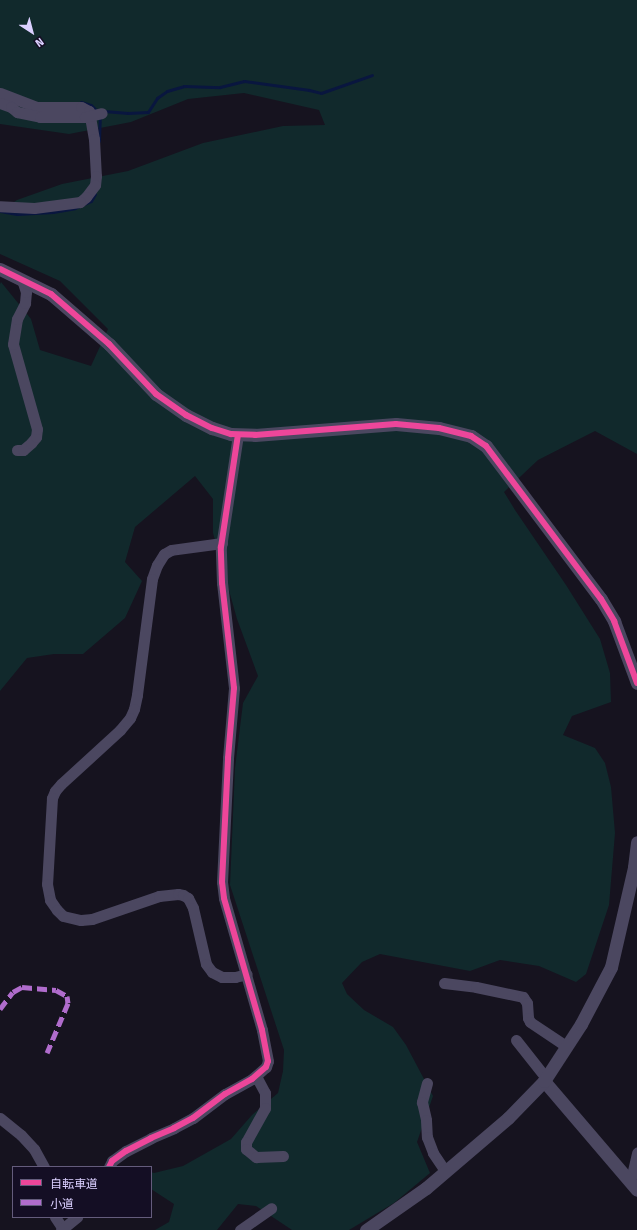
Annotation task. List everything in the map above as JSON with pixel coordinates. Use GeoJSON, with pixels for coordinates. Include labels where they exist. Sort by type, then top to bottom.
{"type":"FeatureCollection","features":[{"type":"Feature","properties":{"kind":"street"},"geometry":{"type":"LineString","coordinates":[[0,93],[36,107],[81,106],[97,114]]}},
{"type":"Feature","properties":{"kind":"street"},"geometry":{"type":"LineString","coordinates":[[0,104],[11,107],[17,112],[40,117],[85,117],[97,114]]}},
{"type":"Feature","properties":{"kind":"street"},"geometry":{"type":"LineString","coordinates":[[0,206],[34,208],[73,203],[86,197],[95,185],[97,114]]}},
{"type":"Feature","properties":{"kind":"street"},"geometry":{"type":"LineString","coordinates":[[0,269],[51,294],[74,312],[109,344],[156,394],[172,406],[198,421],[231,434],[255,436],[396,424],[439,428],[471,436],[486,446],[601,599],[614,621],[637,683]]}},
{"type":"Feature","properties":{"kind":"street"},"geometry":{"type":"LineString","coordinates":[[17,450],[23,450],[31,443],[36,437],[37,429],[14,344],[17,320],[25,303],[26,292],[22,280]]}},
{"type":"Feature","properties":{"kind":"street"},"geometry":{"type":"LineString","coordinates":[[110,1166],[112,1161],[126,1152],[193,1118],[225,1094],[256,1076],[266,1066],[268,1056],[247,974],[224,898],[222,882],[228,758],[234,688],[222,583],[222,543],[238,435]]}},
{"type":"Feature","properties":{"kind":"street"},"geometry":{"type":"LineString","coordinates":[[222,543],[171,550],[164,554],[157,565],[152,579],[134,710],[130,718],[120,730],[55,791],[52,798],[47,884],[50,900],[57,910],[63,916],[81,920],[92,920],[159,896],[178,894],[183,895],[188,898],[194,908],[206,964],[212,972],[222,977],[235,977],[247,974]]}},
{"type":"Feature","properties":{"kind":"street"},"geometry":{"type":"LineString","coordinates":[[366,1230],[426,1188],[508,1118],[545,1080],[593,1003],[611,967],[634,867],[637,846]]}},
{"type":"Feature","properties":{"kind":"street"},"geometry":{"type":"LineString","coordinates":[[444,983],[476,987],[523,997],[527,1004],[528,1018],[530,1022],[566,1046]]}},
{"type":"Feature","properties":{"kind":"street"},"geometry":{"type":"LineString","coordinates":[[516,1040],[545,1080],[633,1185]]}},
{"type":"Feature","properties":{"kind":"street"},"geometry":{"type":"LineString","coordinates":[[256,1076],[265,1093],[266,1104],[246,1142],[246,1149],[256,1157],[283,1156]]}},
{"type":"Feature","properties":{"kind":"street"},"geometry":{"type":"LineString","coordinates":[[427,1082],[422,1102],[426,1120],[427,1138],[432,1153],[445,1171]]}},
{"type":"Feature","properties":{"kind":"street"},"geometry":{"type":"LineString","coordinates":[[0,1118],[21,1135],[34,1149],[43,1166]]}},
{"type":"Feature","properties":{"kind":"street"},"geometry":{"type":"LineString","coordinates":[[633,1185],[632,1174],[637,1153]]}},
{"type":"Feature","properties":{"kind":"street"},"geometry":{"type":"LineString","coordinates":[[240,1230],[271,1208]]}},
{"type":"Feature","properties":{"kind":"street"},"geometry":{"type":"LineString","coordinates":[[56,1218],[62,1229],[76,1218]]}},
{"type":"Feature","properties":{"kind":"green space"},"geometry":{"type":"Polygon","coordinates":[[[0,0],[637,0],[637,454],[595,431],[538,460],[504,492],[600,639],[610,673],[611,702],[572,716],[563,735],[595,748],[605,763],[611,787],[615,833],[609,905],[586,974],[576,982],[539,966],[500,960],[470,971],[380,954],[362,962],[342,983],[347,994],[364,1010],[393,1027],[406,1045],[433,1096],[417,1142],[430,1173],[394,1203],[349,1230],[292,1230],[256,1206],[238,1204],[217,1230],[155,1230],[169,1222],[174,1204],[152,1190],[152,1172],[183,1166],[231,1139],[252,1115],[278,1093],[283,1071],[284,1050],[230,885],[235,768],[243,703],[258,676],[237,619],[213,533],[213,499],[195,476],[135,527],[125,562],[142,581],[125,618],[83,654],[54,654],[27,658],[0,691],[0,284],[1,282],[31,319],[40,350],[91,366],[108,329],[60,281],[0,254],[0,211],[17,200],[62,184],[128,171],[203,143],[283,126],[325,125],[319,110],[244,93],[188,99],[131,122],[69,134],[0,124],[0,0]]]}},
{"type":"Feature","properties":{"kind":"waterway"},"geometry":{"type":"LineString","coordinates":[[104,111],[128,113],[148,112],[157,98],[167,91],[184,86],[220,87],[244,81],[321,93],[372,75]]}},
{"type":"Feature","properties":{"kind":"waterway"},"geometry":{"type":"LineString","coordinates":[[81,102],[91,105],[98,112]]}},
{"type":"Feature","properties":{"kind":"waterway"},"geometry":{"type":"LineString","coordinates":[[99,141],[100,117]]}},
{"type":"Feature","properties":{"kind":"waterway"},"geometry":{"type":"LineString","coordinates":[[0,211],[17,214],[53,212],[75,208],[91,201],[95,194]]}},
{"type":"Feature","properties":{"kind":"marked path"},"geometry":{"type":"LineString","coordinates":[[0,1009],[13,992],[22,987],[56,990],[67,996],[68,1003],[47,1053]]}},
{"type":"Feature","properties":{"kind":"cycle path"},"geometry":{"type":"LineString","coordinates":[[0,269],[51,294],[109,344],[156,394],[186,415],[212,428],[231,434],[255,435],[396,424],[439,428],[471,436],[486,446],[601,599],[614,621],[637,683]]}},
{"type":"Feature","properties":{"kind":"cycle path"},"geometry":{"type":"LineString","coordinates":[[110,1166],[112,1161],[126,1151],[193,1118],[225,1094],[252,1079],[266,1067],[268,1061],[262,1030],[224,898],[222,882],[228,758],[234,688],[222,583],[221,547],[238,435]]}}]}
